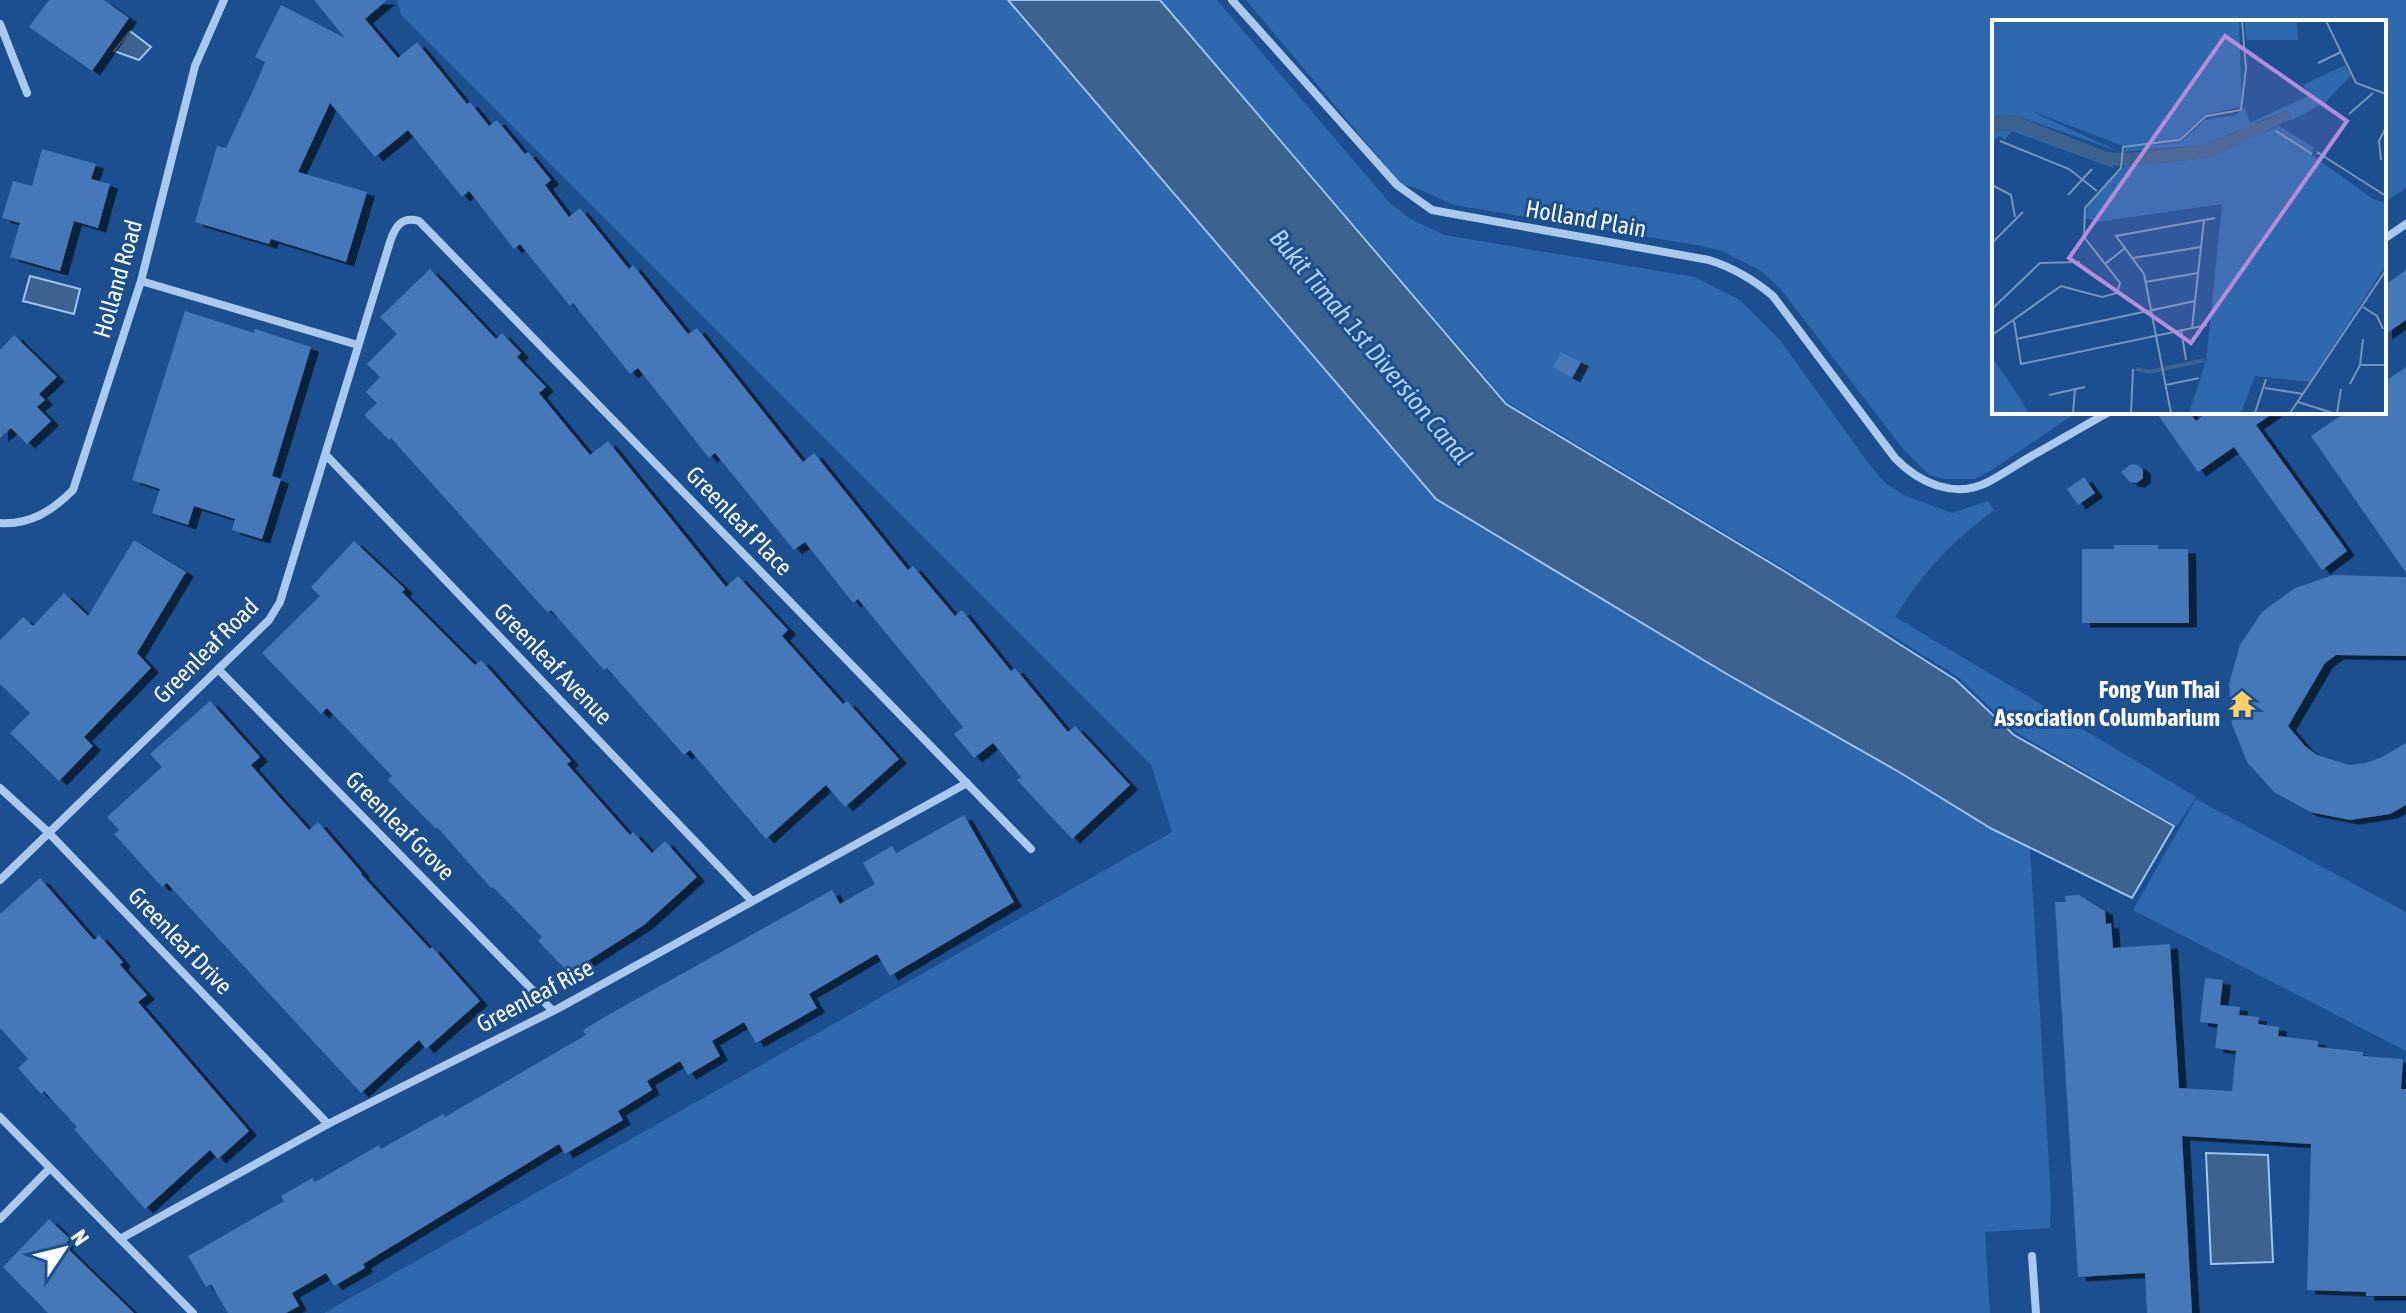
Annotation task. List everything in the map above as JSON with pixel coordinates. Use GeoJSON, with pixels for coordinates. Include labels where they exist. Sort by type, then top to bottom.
{"type":"FeatureCollection","features":[{"type":"Feature","properties":{"kind":"street","name":"Holland Road"},"geometry":{"type":"LineString","coordinates":[[0,523],[32,520],[57,507],[73,490],[141,281],[195,66],[224,0]]}},
{"type":"Feature","properties":{"kind":"street","name":"Holland Plain"},"geometry":{"type":"LineString","coordinates":[[1232,0],[1397,185],[1432,210],[1709,260],[1754,280],[1773,296],[1895,458],[1909,472],[1926,482],[1960,489],[1989,482],[2106,414]]}},
{"type":"Feature","properties":{"kind":"street"},"geometry":{"type":"LineString","coordinates":[[0,24],[27,93]]}},
{"type":"Feature","properties":{"kind":"street","name":"Greenleaf Road"},"geometry":{"type":"LineString","coordinates":[[0,880],[269,620],[280,602],[395,229],[402,221],[419,221]]}},
{"type":"Feature","properties":{"kind":"street","name":"Greenleaf Place"},"geometry":{"type":"LineString","coordinates":[[419,221],[1031,849]]}},
{"type":"Feature","properties":{"kind":"street"},"geometry":{"type":"LineString","coordinates":[[2386,238],[2406,224]]}},
{"type":"Feature","properties":{"kind":"street"},"geometry":{"type":"LineString","coordinates":[[141,281],[358,345]]}},
{"type":"Feature","properties":{"kind":"street","name":"Greenleaf Avenue"},"geometry":{"type":"LineString","coordinates":[[326,455],[751,900]]}},
{"type":"Feature","properties":{"kind":"street","name":"Greenleaf Grove"},"geometry":{"type":"LineString","coordinates":[[218,669],[553,1011]]}},
{"type":"Feature","properties":{"kind":"street","name":"Greenleaf Rise"},"geometry":{"type":"LineString","coordinates":[[120,1239],[328,1124],[553,1011],[967,783]]}},
{"type":"Feature","properties":{"kind":"street","name":"Greenleaf Drive"},"geometry":{"type":"LineString","coordinates":[[0,788],[48,832],[328,1124]]}},
{"type":"Feature","properties":{"kind":"street"},"geometry":{"type":"LineString","coordinates":[[0,1117],[193,1313]]}},
{"type":"Feature","properties":{"kind":"street"},"geometry":{"type":"LineString","coordinates":[[0,1219],[50,1168]]}},
{"type":"Feature","properties":{"kind":"street"},"geometry":{"type":"LineString","coordinates":[[2032,1256],[2036,1313]]}},
{"type":"Feature","properties":{"kind":"shaded area"},"geometry":{"type":"Polygon","coordinates":[[[397,0],[1008,0],[1436,499],[1738,680],[1797,578],[1810,584],[1507,402],[1161,0],[1217,0],[1389,202],[1409,218],[1444,235],[1695,277],[1740,300],[1780,340],[1885,483],[1904,495],[1952,513],[1988,501],[1994,510],[1939,559],[1895,617],[2196,797],[2177,826],[2017,733],[1958,677],[1875,625],[1940,675],[1887,765],[1992,829],[2030,847],[2051,1200],[2050,1228],[1985,1232],[1990,1313],[324,1313],[1172,832],[1151,765],[401,15],[397,0]]]}},
{"type":"Feature","properties":{"kind":"shaded area"},"geometry":{"type":"Polygon","coordinates":[[[1246,0],[2406,0],[2406,188],[2386,202],[2386,20],[1992,20],[1992,414],[2074,414],[1975,479],[1944,479],[1929,475],[1903,449],[1780,288],[1761,271],[1722,251],[1702,246],[1454,205],[1414,187],[1402,185],[1246,0]]]}},
{"type":"Feature","properties":{"kind":"shaded area"},"geometry":{"type":"Polygon","coordinates":[[[2196,799],[2406,912],[2406,1051],[2133,910],[2196,799]]]}},
{"type":"Feature","properties":{"kind":"water","name":"Bukit Timah 1st Diversion Canal"},"geometry":{"type":"Polygon","coordinates":[[[1008,0],[1160,0],[1506,404],[1784,571],[1956,680],[2014,735],[2174,826],[2132,898],[1992,829],[1436,499],[1008,0]]]}},
{"type":"Feature","properties":{"kind":"water"},"geometry":{"type":"Polygon","coordinates":[[[130,31],[151,47],[139,60],[114,51],[130,31]]]}},
{"type":"Feature","properties":{"kind":"water"},"geometry":{"type":"Polygon","coordinates":[[[30,276],[80,289],[74,314],[23,301],[30,276]]]}},
{"type":"Feature","properties":{"kind":"water"},"geometry":{"type":"Polygon","coordinates":[[[2206,1153],[2268,1155],[2273,1262],[2211,1264],[2206,1153]]]}},
{"type":"Feature","properties":{"kind":"building"},"geometry":{"type":"Polygon","coordinates":[[[49,0],[104,0],[129,18],[92,71],[29,27],[49,0]]]}},
{"type":"Feature","properties":{"kind":"building"},"geometry":{"type":"Polygon","coordinates":[[[314,0],[387,0],[365,19],[398,58],[417,42],[489,126],[497,120],[551,180],[545,185],[569,217],[580,208],[629,269],[633,265],[688,334],[697,328],[803,462],[814,453],[908,570],[913,566],[955,616],[962,610],[1011,671],[1015,668],[1068,732],[1075,726],[1130,785],[1072,839],[1017,780],[1021,777],[993,743],[974,758],[954,734],[963,727],[858,599],[853,603],[805,542],[794,550],[715,453],[709,458],[638,368],[630,374],[520,244],[514,249],[469,191],[462,197],[408,130],[375,157],[330,103],[298,172],[367,192],[346,262],[271,239],[269,244],[195,222],[217,146],[226,148],[255,86],[265,62],[255,57],[281,5],[345,38],[314,0]]]}},
{"type":"Feature","properties":{"kind":"building"},"geometry":{"type":"Polygon","coordinates":[[[42,149],[96,164],[91,179],[110,184],[98,228],[74,221],[60,271],[10,257],[20,223],[2,218],[13,181],[32,186],[42,149]]]}},
{"type":"Feature","properties":{"kind":"building"},"geometry":{"type":"Polygon","coordinates":[[[430,269],[496,339],[502,333],[521,353],[517,357],[546,387],[539,393],[590,455],[608,441],[726,587],[738,576],[788,630],[782,636],[843,704],[847,701],[899,759],[845,807],[826,785],[766,839],[690,750],[684,755],[607,668],[604,670],[551,610],[548,613],[391,438],[389,440],[364,415],[377,403],[366,392],[380,377],[367,364],[397,334],[380,317],[430,269]]]}},
{"type":"Feature","properties":{"kind":"building"},"geometry":{"type":"Polygon","coordinates":[[[2406,270],[2406,320],[2386,334],[2386,285],[2406,270]]]}},
{"type":"Feature","properties":{"kind":"building"},"geometry":{"type":"Polygon","coordinates":[[[185,311],[311,347],[272,476],[281,479],[262,539],[232,530],[235,519],[194,506],[188,525],[152,513],[160,489],[132,480],[185,311]]]}},
{"type":"Feature","properties":{"kind":"building"},"geometry":{"type":"Polygon","coordinates":[[[14,335],[57,377],[39,394],[45,400],[37,407],[51,421],[27,444],[11,428],[0,438],[0,350],[14,335]]]}},
{"type":"Feature","properties":{"kind":"building"},"geometry":{"type":"Polygon","coordinates":[[[1561,352],[1581,362],[1572,378],[1553,367],[1561,352]]]}},
{"type":"Feature","properties":{"kind":"building"},"geometry":{"type":"Polygon","coordinates":[[[2406,367],[2406,573],[2311,436],[2343,414],[2386,414],[2386,381],[2406,367]]]}},
{"type":"Feature","properties":{"kind":"building"},"geometry":{"type":"Polygon","coordinates":[[[2157,414],[2191,414],[2196,421],[2206,414],[2272,414],[2256,425],[2347,551],[2322,570],[2234,447],[2198,472],[2157,414]]]}},
{"type":"Feature","properties":{"kind":"building"},"geometry":{"type":"Polygon","coordinates":[[[2131,464],[2143,470],[2143,478],[2137,483],[2130,482],[2121,472],[2131,464]]]}},
{"type":"Feature","properties":{"kind":"building"},"geometry":{"type":"Polygon","coordinates":[[[2084,477],[2095,493],[2078,505],[2067,489],[2084,477]]]}},
{"type":"Feature","properties":{"kind":"building"},"geometry":{"type":"Polygon","coordinates":[[[134,540],[186,572],[137,653],[151,668],[84,737],[93,746],[59,781],[10,733],[30,713],[0,684],[0,640],[23,617],[33,626],[64,593],[88,616],[134,540]]]}},
{"type":"Feature","properties":{"kind":"building"},"geometry":{"type":"Polygon","coordinates":[[[354,541],[405,589],[402,592],[475,665],[481,660],[571,761],[567,764],[630,835],[633,832],[652,853],[665,841],[697,877],[644,925],[569,973],[538,941],[542,937],[388,780],[392,776],[327,708],[321,714],[262,653],[320,596],[311,587],[354,541]]]}},
{"type":"Feature","properties":{"kind":"building"},"geometry":{"type":"Polygon","coordinates":[[[2114,545],[2188,549],[2189,623],[2082,623],[2082,549],[2114,549],[2114,545]]]}},
{"type":"Feature","properties":{"kind":"building","name":"Fong Yun Thai Association Columbarium"},"geometry":{"type":"Polygon","coordinates":[[[2333,575],[2406,577],[2406,656],[2336,655],[2325,663],[2288,726],[2317,755],[2349,765],[2382,757],[2406,743],[2406,805],[2390,814],[2350,820],[2310,812],[2274,792],[2247,762],[2232,724],[2229,684],[2240,645],[2262,612],[2295,588],[2333,575]]]}},
{"type":"Feature","properties":{"kind":"building"},"geometry":{"type":"Polygon","coordinates":[[[210,701],[260,757],[251,765],[281,799],[309,830],[318,822],[361,874],[480,1001],[426,1049],[419,1040],[361,1093],[167,883],[162,887],[114,834],[119,830],[107,817],[162,767],[150,754],[210,701]]]}},
{"type":"Feature","properties":{"kind":"building"},"geometry":{"type":"Polygon","coordinates":[[[964,815],[1014,902],[890,976],[877,954],[809,994],[817,1008],[756,1043],[744,1022],[712,1041],[720,1056],[688,1075],[680,1061],[647,1081],[652,1090],[618,1111],[623,1120],[565,1154],[559,1144],[363,1264],[365,1268],[334,1286],[326,1273],[292,1293],[299,1306],[286,1313],[228,1313],[211,1284],[206,1287],[188,1256],[284,1201],[281,1196],[312,1178],[315,1182],[379,1145],[381,1149],[443,1114],[445,1117],[586,1035],[583,1030],[608,1015],[832,890],[840,904],[875,884],[863,863],[892,846],[896,853],[964,815]]]}},
{"type":"Feature","properties":{"kind":"building"},"geometry":{"type":"Polygon","coordinates":[[[40,878],[94,940],[99,935],[123,962],[120,965],[147,995],[138,1002],[249,1131],[218,1159],[210,1150],[145,1209],[74,1129],[77,1127],[18,1068],[28,1059],[0,1028],[0,914],[40,878]]]}},
{"type":"Feature","properties":{"kind":"building"},"geometry":{"type":"Polygon","coordinates":[[[2079,895],[2105,911],[2106,924],[2111,923],[2113,948],[2170,944],[2179,1088],[2232,1091],[2236,1051],[2215,1048],[2218,1024],[2200,1022],[2205,978],[2223,980],[2220,1005],[2240,1007],[2239,1015],[2259,1017],[2258,1024],[2279,1027],[2278,1036],[2318,1041],[2318,1047],[2363,1052],[2363,1056],[2403,1059],[2401,1089],[2406,1089],[2406,1296],[2366,1296],[2366,1292],[2307,1290],[2311,1144],[2182,1136],[2192,1313],[2147,1313],[2145,1273],[2078,1277],[2055,902],[2066,902],[2065,896],[2079,895]]]}},
{"type":"Feature","properties":{"kind":"building"},"geometry":{"type":"Polygon","coordinates":[[[49,1219],[70,1239],[64,1245],[134,1313],[48,1313],[3,1267],[49,1219]]]}},
{"type":"Feature","properties":{"kind":"place","name":"Fong Yun Thai Association Columbarium"},"geometry":{"type":"Point","coordinates":[2242,704]}}]}
